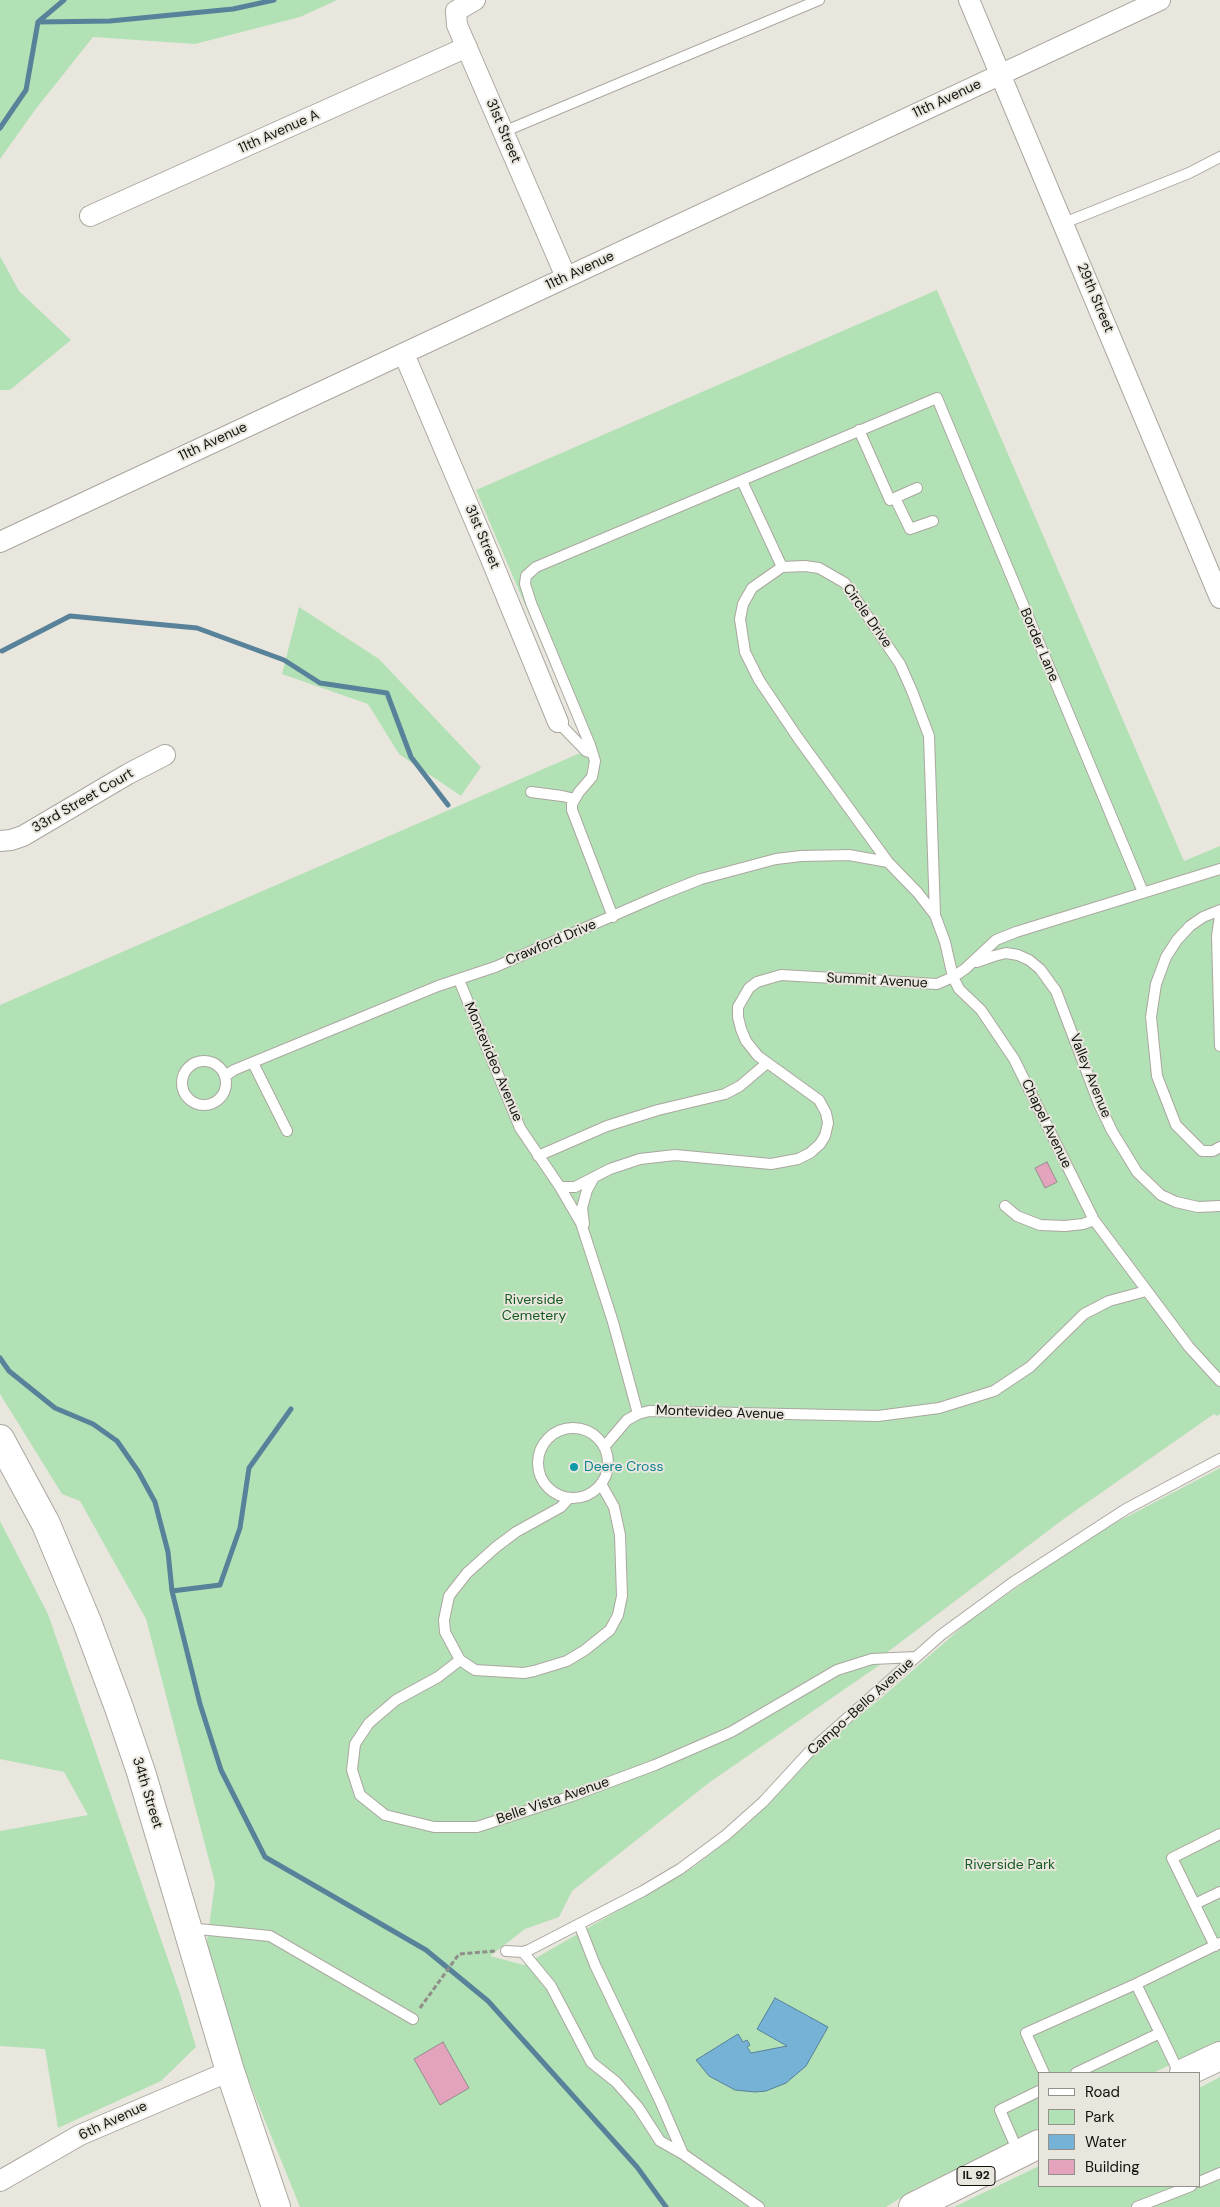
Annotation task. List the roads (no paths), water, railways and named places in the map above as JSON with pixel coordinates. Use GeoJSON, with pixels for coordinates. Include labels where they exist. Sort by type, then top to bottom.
{"type":"FeatureCollection","features":[{"type":"Feature","properties":{"kind":"street","name":"31st Street"},"geometry":{"type":"LineString","coordinates":[[475,0],[456,11],[457,25],[566,277]]}},
{"type":"Feature","properties":{"kind":"street","name":"29th Street"},"geometry":{"type":"LineString","coordinates":[[968,0],[1001,74],[1218,590]]}},
{"type":"Feature","properties":{"kind":"street","name":"11th Avenue"},"geometry":{"type":"LineString","coordinates":[[0,542],[1160,0]]}},
{"type":"Feature","properties":{"kind":"street","name":"11th Avenue A"},"geometry":{"type":"LineString","coordinates":[[90,216],[467,47]]}},
{"type":"Feature","properties":{"kind":"street","name":"31st Street"},"geometry":{"type":"LineString","coordinates":[[404,354],[492,559],[558,722]]}},
{"type":"Feature","properties":{"kind":"street","name":"33rd Street Court"},"geometry":{"type":"LineString","coordinates":[[0,841],[23,836],[128,774],[165,755]]}},
{"type":"Feature","properties":{"kind":"street","name":"34th Street"},"geometry":{"type":"LineString","coordinates":[[0,1439],[46,1524],[87,1622],[141,1772],[230,2071],[276,2207]]}},
{"type":"Feature","properties":{"kind":"street"},"geometry":{"type":"LineString","coordinates":[[1186,2072],[1220,2056]]}},
{"type":"Feature","properties":{"kind":"street","name":"6th Avenue"},"geometry":{"type":"LineString","coordinates":[[0,2181],[80,2135],[230,2071]]}},
{"type":"Feature","properties":{"kind":"street","name":"IL 92"},"geometry":{"type":"LineString","coordinates":[[912,2207],[1029,2149]]}},
{"type":"Feature","properties":{"kind":"street","name":"34th Street"},"geometry":{"type":"LineString","coordinates":[[261,2160],[286,2207]]}},
{"type":"Feature","properties":{"kind":"lane"},"geometry":{"type":"LineString","coordinates":[[503,132],[819,0]]}},
{"type":"Feature","properties":{"kind":"lane"},"geometry":{"type":"LineString","coordinates":[[1064,223],[1189,173],[1220,158]]}},
{"type":"Feature","properties":{"kind":"lane","name":"Border Lane"},"geometry":{"type":"LineString","coordinates":[[859,430],[937,398],[1143,892]]}},
{"type":"Feature","properties":{"kind":"lane"},"geometry":{"type":"LineString","coordinates":[[613,917],[572,810],[574,800],[592,777],[595,761],[531,604],[525,584],[526,576],[536,567],[859,430],[890,500],[917,488]]}},
{"type":"Feature","properties":{"kind":"lane"},"geometry":{"type":"LineString","coordinates":[[742,481],[782,567],[752,588],[743,604],[740,619],[745,652],[759,680],[798,738],[888,862]]}},
{"type":"Feature","properties":{"kind":"lane"},"geometry":{"type":"LineString","coordinates":[[895,498],[910,529],[933,521]]}},
{"type":"Feature","properties":{"kind":"lane","name":"Circle Drive"},"geometry":{"type":"LineString","coordinates":[[782,567],[805,566],[819,568],[845,583],[894,656],[912,690],[929,736],[935,915]]}},
{"type":"Feature","properties":{"kind":"lane"},"geometry":{"type":"LineString","coordinates":[[558,722],[586,750],[592,753]]}},
{"type":"Feature","properties":{"kind":"lane"},"geometry":{"type":"LineString","coordinates":[[532,792],[562,796],[574,800]]}},
{"type":"Feature","properties":{"kind":"lane","name":"Crawford Drive"},"geometry":{"type":"LineString","coordinates":[[225,1076],[438,986],[495,967],[701,879],[776,859],[801,856],[849,856],[888,862]]}},
{"type":"Feature","properties":{"kind":"lane","name":"Chapel Avenue"},"geometry":{"type":"LineString","coordinates":[[888,862],[918,893],[935,915],[945,942],[953,977],[959,989],[981,1010],[1014,1059],[1094,1220],[1189,1347],[1220,1382]]}},
{"type":"Feature","properties":{"kind":"lane","name":"Summit Avenue"},"geometry":{"type":"LineString","coordinates":[[560,1187],[575,1187],[633,1161],[675,1155],[770,1164],[798,1159],[810,1153],[825,1136],[828,1123],[826,1113],[819,1100],[806,1089],[767,1064],[746,1041],[738,1017],[738,1007],[749,988],[757,982],[781,975],[936,984],[953,977],[965,969],[996,940],[1016,932],[1220,869]]}},
{"type":"Feature","properties":{"kind":"lane"},"geometry":{"type":"LineString","coordinates":[[1220,910],[1203,917],[1190,926],[1177,940],[1166,957],[1156,984],[1151,1017],[1157,1076],[1176,1125],[1202,1151],[1213,1151],[1220,1147]]}},
{"type":"Feature","properties":{"kind":"lane"},"geometry":{"type":"LineString","coordinates":[[1220,916],[1217,936],[1220,1046]]}},
{"type":"Feature","properties":{"kind":"lane","name":"Valley Avenue"},"geometry":{"type":"LineString","coordinates":[[965,969],[982,959],[1006,953],[1018,955],[1029,960],[1040,969],[1056,991],[1099,1104],[1112,1131],[1137,1172],[1161,1195],[1176,1202],[1198,1207],[1220,1206]]}},
{"type":"Feature","properties":{"kind":"lane","name":"Montevideo Avenue"},"geometry":{"type":"LineString","coordinates":[[458,980],[511,1109],[538,1156],[560,1187],[586,1238],[613,1322],[638,1414],[649,1411],[878,1416],[939,1408],[994,1390],[1030,1367],[1084,1314],[1109,1301],[1146,1291]]}},
{"type":"Feature","properties":{"kind":"lane"},"geometry":{"type":"LineString","coordinates":[[205,1061],[214,1064],[225,1076],[225,1090],[219,1100],[211,1105],[203,1106],[190,1101],[184,1095],[181,1085],[187,1068],[205,1061]]}},
{"type":"Feature","properties":{"kind":"lane"},"geometry":{"type":"LineString","coordinates":[[253,1063],[287,1131]]}},
{"type":"Feature","properties":{"kind":"lane"},"geometry":{"type":"LineString","coordinates":[[538,1156],[607,1126],[658,1110],[725,1094],[740,1086],[767,1064]]}},
{"type":"Feature","properties":{"kind":"lane"},"geometry":{"type":"LineString","coordinates":[[586,1238],[582,1208],[587,1190],[594,1177]]}},
{"type":"Feature","properties":{"kind":"lane"},"geometry":{"type":"LineString","coordinates":[[1005,1206],[1018,1216],[1040,1226],[1083,1224],[1094,1220]]}},
{"type":"Feature","properties":{"kind":"lane"},"geometry":{"type":"LineString","coordinates":[[604,1447],[627,1420],[638,1414]]}},
{"type":"Feature","properties":{"kind":"lane"},"geometry":{"type":"LineString","coordinates":[[571,1428],[584,1430],[598,1438],[604,1447],[608,1467],[601,1484],[596,1490],[583,1497],[569,1498],[552,1492],[540,1478],[538,1465],[539,1452],[547,1439],[558,1431],[571,1428]]}},
{"type":"Feature","properties":{"kind":"lane","name":"Campo-Bello Avenue"},"geometry":{"type":"LineString","coordinates":[[506,1951],[523,1952],[680,1869],[726,1835],[763,1802],[810,1751],[941,1635],[1036,1567],[1126,1509],[1220,1459]]}},
{"type":"Feature","properties":{"kind":"lane"},"geometry":{"type":"LineString","coordinates":[[569,1498],[561,1507],[516,1532],[496,1547],[467,1573],[449,1596],[444,1620],[445,1632],[460,1660],[475,1670],[524,1673],[567,1660],[585,1650],[610,1630],[618,1615],[622,1596],[620,1535],[614,1507],[601,1484]]}},
{"type":"Feature","properties":{"kind":"lane","name":"Belle Vista Avenue"},"geometry":{"type":"LineString","coordinates":[[460,1660],[438,1676],[396,1700],[369,1723],[355,1744],[352,1770],[360,1795],[385,1815],[434,1827],[477,1827],[572,1796],[655,1765],[731,1732],[837,1670],[872,1659],[916,1657]]}},
{"type":"Feature","properties":{"kind":"lane"},"geometry":{"type":"LineString","coordinates":[[1044,2072],[1026,2033],[1136,1984],[1217,1945],[1172,1858],[1220,1834]]}},
{"type":"Feature","properties":{"kind":"lane"},"geometry":{"type":"LineString","coordinates":[[1195,1904],[1220,1892]]}},
{"type":"Feature","properties":{"kind":"lane"},"geometry":{"type":"LineString","coordinates":[[579,1924],[595,1965],[661,2103],[683,2154]]}},
{"type":"Feature","properties":{"kind":"lane"},"geometry":{"type":"LineString","coordinates":[[187,1928],[270,1936],[412,2019]]}},
{"type":"Feature","properties":{"kind":"lane"},"geometry":{"type":"LineString","coordinates":[[523,1952],[551,1986],[591,2062],[616,2082],[638,2107],[660,2140],[759,2207]]}},
{"type":"Feature","properties":{"kind":"lane"},"geometry":{"type":"LineString","coordinates":[[1136,1984],[1180,2072]]}},
{"type":"Feature","properties":{"kind":"lane"},"geometry":{"type":"LineString","coordinates":[[1078,2072],[1160,2033]]}},
{"type":"Feature","properties":{"kind":"lane"},"geometry":{"type":"LineString","coordinates":[[1029,2149],[1000,2110],[1038,2091]]}},
{"type":"Feature","properties":{"kind":"lane"},"geometry":{"type":"LineString","coordinates":[[1200,2182],[1220,2173]]}},
{"type":"Feature","properties":{"kind":"lane"},"geometry":{"type":"LineString","coordinates":[[1137,2207],[1188,2187]]}},
{"type":"Feature","properties":{"kind":"water"},"geometry":{"type":"Polygon","coordinates":[[[775,1998],[828,2027],[806,2066],[786,2083],[766,2091],[735,2090],[709,2076],[696,2060],[738,2034],[743,2042],[747,2040],[750,2045],[747,2047],[751,2053],[787,2046],[757,2029],[775,1998]]]}},
{"type":"Feature","properties":{"kind":"waterway"},"geometry":{"type":"LineString","coordinates":[[0,128],[26,90],[38,22],[64,0]]}},
{"type":"Feature","properties":{"kind":"waterway"},"geometry":{"type":"LineString","coordinates":[[38,22],[110,21],[233,9],[274,0]]}},
{"type":"Feature","properties":{"kind":"waterway"},"geometry":{"type":"LineString","coordinates":[[2,651],[70,616],[197,628],[284,660],[320,683],[387,693],[411,757],[448,805]]}},
{"type":"Feature","properties":{"kind":"waterway"},"geometry":{"type":"LineString","coordinates":[[0,1358],[9,1371],[55,1408],[93,1424],[117,1441],[138,1471],[155,1502],[168,1552],[172,1591],[200,1704],[221,1770],[265,1857],[426,1950],[488,2001],[637,2167],[666,2207]]}},
{"type":"Feature","properties":{"kind":"waterway"},"geometry":{"type":"LineString","coordinates":[[172,1591],[220,1585],[240,1528],[249,1468],[291,1409]]}},
{"type":"Feature","properties":{"kind":"place","name":"Deere Cross"},"geometry":{"type":"Point","coordinates":[574,1467]}},
{"type":"Feature","properties":{"kind":"park label","name":"Riverside Cemetery"},"geometry":{"type":"Point","coordinates":[534,1308]}},
{"type":"Feature","properties":{"kind":"park label","name":"Riverside Park"},"geometry":{"type":"Point","coordinates":[1010,1865]}}]}
